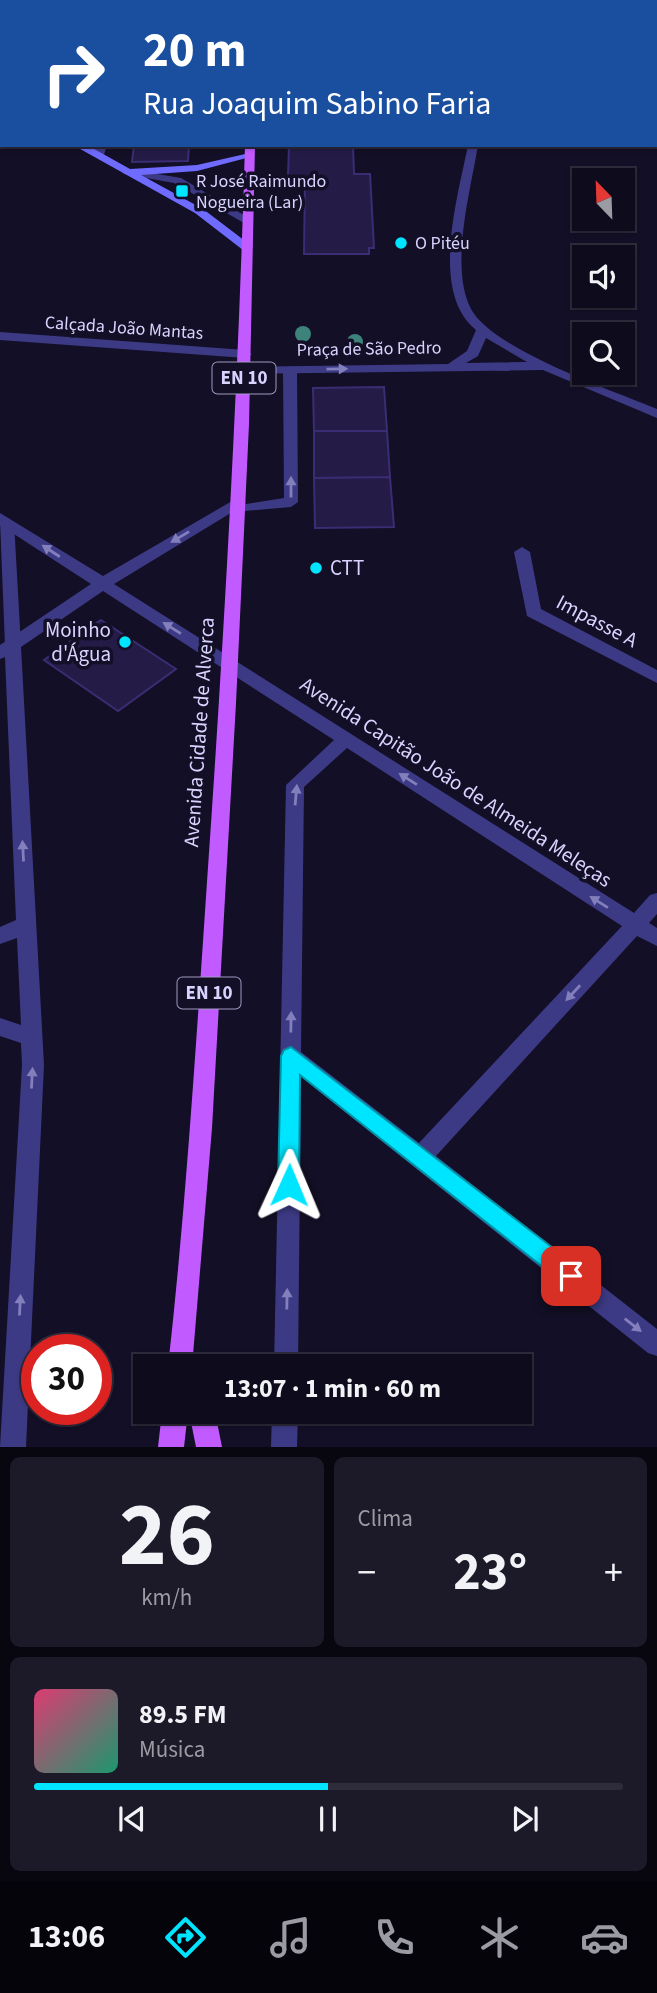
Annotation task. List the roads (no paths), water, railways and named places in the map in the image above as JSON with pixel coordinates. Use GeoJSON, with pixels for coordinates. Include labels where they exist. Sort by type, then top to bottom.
{"type":"FeatureCollection","features":[{"type":"Feature","properties":{"kind":"main road"},"geometry":{"type":"LineString","coordinates":[[128,172],[172,172],[250,150]]}},
{"type":"Feature","properties":{"kind":"main road","name":"Avenida Cidade de Alverca"},"geometry":{"type":"LineString","coordinates":[[181,1354],[230,664],[245,354],[250,150]]}},
{"type":"Feature","properties":{"kind":"main road"},"geometry":{"type":"LineString","coordinates":[[100,151],[128,172],[199,211],[247,247]]}},
{"type":"Feature","properties":{"kind":"main road","name":"Avenida Cidade de Alverca"},"geometry":{"type":"LineString","coordinates":[[185,1321],[191,1354]]}},
{"type":"Feature","properties":{"kind":"main road"},"geometry":{"type":"LineString","coordinates":[[171,1447],[174,1424]]}},
{"type":"Feature","properties":{"kind":"main road"},"geometry":{"type":"LineString","coordinates":[[204,1424],[209,1447]]}},
{"type":"Feature","properties":{"kind":"street"},"geometry":{"type":"LineString","coordinates":[[473,147],[457,254],[459,290],[466,311],[483,330],[508,347],[657,414]]}},
{"type":"Feature","properties":{"kind":"street"},"geometry":{"type":"LineString","coordinates":[[128,172],[177,180],[248,221]]}},
{"type":"Feature","properties":{"kind":"street","name":"Praça de São Pedro"},"geometry":{"type":"LineString","coordinates":[[453,366],[473,353],[483,330]]}},
{"type":"Feature","properties":{"kind":"street","name":"Calçada João Mantas"},"geometry":{"type":"LineString","coordinates":[[0,336],[245,354]]}},
{"type":"Feature","properties":{"kind":"street","name":"Praça de São Pedro"},"geometry":{"type":"LineString","coordinates":[[244,371],[549,366]]}},
{"type":"Feature","properties":{"kind":"street"},"geometry":{"type":"LineString","coordinates":[[6,649],[102,584],[238,505],[291,502],[290,370]]}},
{"type":"Feature","properties":{"kind":"street"},"geometry":{"type":"LineString","coordinates":[[3,520],[6,649],[33,1065],[13,1447]]}},
{"type":"Feature","properties":{"kind":"street","name":"Avenida Capitão João de Almeida Meleças"},"geometry":{"type":"LineString","coordinates":[[3,520],[657,938]]}},
{"type":"Feature","properties":{"kind":"street","name":"Impasse A"},"geometry":{"type":"LineString","coordinates":[[522,552],[533,612],[657,677]]}},
{"type":"Feature","properties":{"kind":"street"},"geometry":{"type":"LineString","coordinates":[[286,1354],[295,785],[345,740]]}},
{"type":"Feature","properties":{"kind":"street"},"geometry":{"type":"LineString","coordinates":[[420,1158],[657,901]]}},
{"type":"Feature","properties":{"kind":"street"},"geometry":{"type":"LineString","coordinates":[[0,936],[26,925]]}},
{"type":"Feature","properties":{"kind":"street"},"geometry":{"type":"LineString","coordinates":[[0,1027],[31,1037]]}},
{"type":"Feature","properties":{"kind":"street"},"geometry":{"type":"LineString","coordinates":[[291,1056],[657,1344]]}},
{"type":"Feature","properties":{"kind":"street"},"geometry":{"type":"LineString","coordinates":[[284,1447],[285,1424]]}},
{"type":"Feature","properties":{"kind":"place","name":"R José Raimundo Nogueira (Lar)"},"geometry":{"type":"Point","coordinates":[182,191]}},
{"type":"Feature","properties":{"kind":"place","name":"O Pitéu"},"geometry":{"type":"Point","coordinates":[401,243]}},
{"type":"Feature","properties":{"kind":"place","name":"CTT"},"geometry":{"type":"Point","coordinates":[316,568]}},
{"type":"Feature","properties":{"kind":"place","name":"Moinho d'Água"},"geometry":{"type":"Point","coordinates":[125,642]}}]}
